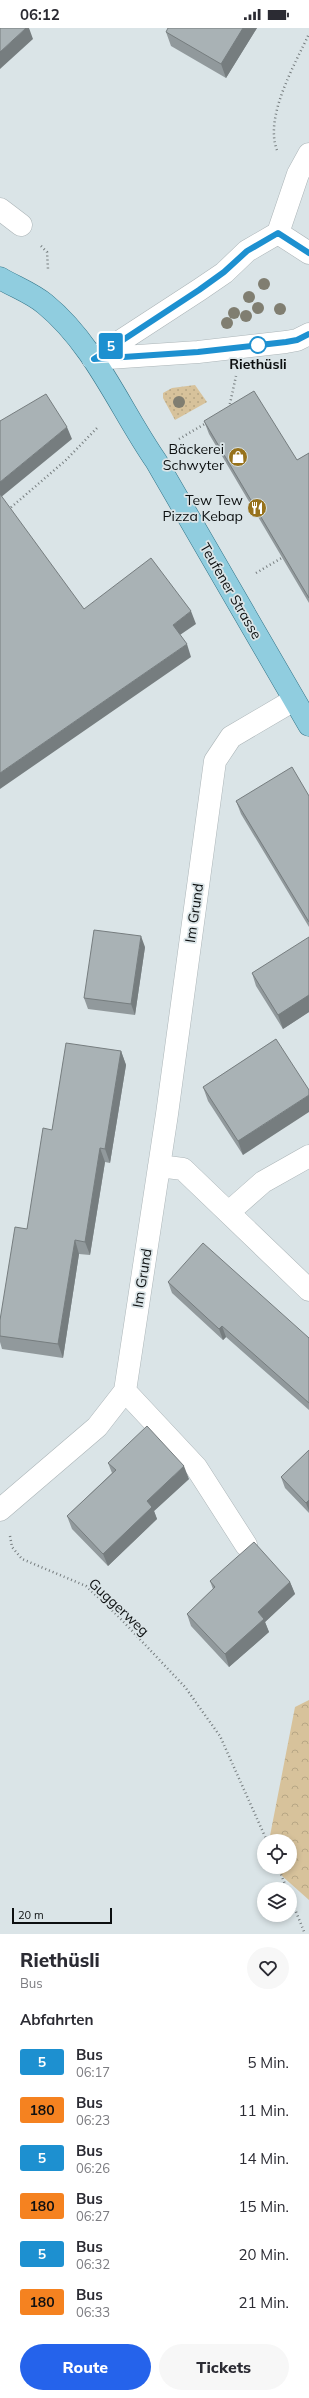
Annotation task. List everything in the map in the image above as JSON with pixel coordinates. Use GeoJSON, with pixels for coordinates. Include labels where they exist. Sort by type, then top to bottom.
{"type":"FeatureCollection","features":[{"type":"Feature","properties":{"kind":"main road","name":"Teufener Strasse"},"geometry":{"type":"LineString","coordinates":[[0,278],[46,304],[94,359],[140,437],[156,461],[309,725]]}},
{"type":"Feature","properties":{"kind":"street"},"geometry":{"type":"LineString","coordinates":[[94,359],[199,290],[224,272],[247,251],[278,233],[298,174],[309,154]]}},
{"type":"Feature","properties":{"kind":"street"},"geometry":{"type":"LineString","coordinates":[[0,209],[21,225]]}},
{"type":"Feature","properties":{"kind":"street"},"geometry":{"type":"LineString","coordinates":[[278,233],[309,253]]}},
{"type":"Feature","properties":{"kind":"street"},"geometry":{"type":"LineString","coordinates":[[94,359],[198,352],[286,342],[297,340],[309,334]]}},
{"type":"Feature","properties":{"kind":"street","name":"Im Grund"},"geometry":{"type":"LineString","coordinates":[[0,1510],[97,1427],[124,1391],[159,1166],[215,761],[231,737],[294,700]]}},
{"type":"Feature","properties":{"kind":"street"},"geometry":{"type":"LineString","coordinates":[[228,1212],[263,1182],[309,1156]]}},
{"type":"Feature","properties":{"kind":"street"},"geometry":{"type":"LineString","coordinates":[[159,1166],[183,1169],[309,1290]]}},
{"type":"Feature","properties":{"kind":"street"},"geometry":{"type":"LineString","coordinates":[[124,1391],[196,1467],[246,1545]]}},
{"type":"Feature","properties":{"kind":"path"},"geometry":{"type":"LineString","coordinates":[[277,151],[274,136],[277,113],[288,78],[309,34]]}},
{"type":"Feature","properties":{"kind":"path"},"geometry":{"type":"LineString","coordinates":[[223,412],[229,408],[236,374]]}},
{"type":"Feature","properties":{"kind":"path"},"geometry":{"type":"LineString","coordinates":[[180,439],[211,420]]}},
{"type":"Feature","properties":{"kind":"path"},"geometry":{"type":"LineString","coordinates":[[6,511],[66,460],[97,428]]}},
{"type":"Feature","properties":{"kind":"path"},"geometry":{"type":"LineString","coordinates":[[256,573],[287,554]]}},
{"type":"Feature","properties":{"kind":"path","name":"Guggerweg"},"geometry":{"type":"LineString","coordinates":[[10,1534],[12,1547],[22,1559],[86,1586],[119,1617],[185,1687],[220,1736],[264,1834]]}},
{"type":"Feature","properties":{"kind":"path"},"geometry":{"type":"LineString","coordinates":[[297,1914],[305,1934]]}},
{"type":"Feature","properties":{"kind":"green space"},"geometry":{"type":"Polygon","coordinates":[[[195,385],[207,402],[175,420],[163,398],[163,393],[172,388],[195,385]]]}},
{"type":"Feature","properties":{"kind":"green space"},"geometry":{"type":"Polygon","coordinates":[[[309,1700],[309,1900],[297,1889],[297,1882],[289,1882],[280,1874],[297,1874],[297,1834],[270,1834],[295,1707],[309,1700]]]}},
{"type":"Feature","properties":{"kind":"building"},"geometry":{"type":"Polygon","coordinates":[[[0,28],[26,28],[0,52],[0,28]]]}},
{"type":"Feature","properties":{"kind":"building"},"geometry":{"type":"Polygon","coordinates":[[[168,28],[243,28],[221,64],[166,32],[168,28]]]}},
{"type":"Feature","properties":{"kind":"building"},"geometry":{"type":"Polygon","coordinates":[[[254,391],[297,460],[309,453],[309,598],[204,421],[254,391]]]}},
{"type":"Feature","properties":{"kind":"building"},"geometry":{"type":"Polygon","coordinates":[[[46,394],[67,427],[0,482],[0,421],[46,394]]]}},
{"type":"Feature","properties":{"kind":"building"},"geometry":{"type":"Polygon","coordinates":[[[0,494],[84,609],[151,558],[191,611],[173,625],[187,644],[0,773],[0,494]]]}},
{"type":"Feature","properties":{"kind":"building"},"geometry":{"type":"Polygon","coordinates":[[[292,767],[309,796],[309,922],[236,801],[292,767]]]}},
{"type":"Feature","properties":{"kind":"building"},"geometry":{"type":"Polygon","coordinates":[[[94,930],[141,936],[131,1004],[84,998],[94,930]]]}},
{"type":"Feature","properties":{"kind":"building"},"geometry":{"type":"Polygon","coordinates":[[[309,937],[309,995],[278,1015],[252,973],[309,937]]]}},
{"type":"Feature","properties":{"kind":"building"},"geometry":{"type":"Polygon","coordinates":[[[276,1039],[309,1090],[309,1095],[238,1141],[203,1087],[276,1039]]]}},
{"type":"Feature","properties":{"kind":"building"},"geometry":{"type":"Polygon","coordinates":[[[66,1043],[121,1051],[105,1149],[100,1148],[85,1242],[75,1240],[58,1344],[0,1336],[0,1320],[15,1227],[27,1229],[43,1128],[52,1130],[66,1043]]]}},
{"type":"Feature","properties":{"kind":"building"},"geometry":{"type":"Polygon","coordinates":[[[203,1243],[309,1338],[309,1403],[222,1326],[219,1329],[168,1282],[203,1243]]]}},
{"type":"Feature","properties":{"kind":"building"},"geometry":{"type":"Polygon","coordinates":[[[147,1426],[184,1466],[147,1501],[152,1507],[103,1554],[67,1516],[116,1470],[108,1463],[147,1426]]]}},
{"type":"Feature","properties":{"kind":"building"},"geometry":{"type":"Polygon","coordinates":[[[309,1450],[309,1500],[306,1503],[281,1477],[309,1450]]]}},
{"type":"Feature","properties":{"kind":"building"},"geometry":{"type":"Polygon","coordinates":[[[254,1542],[290,1582],[258,1612],[264,1619],[225,1654],[187,1614],[215,1587],[210,1581],[254,1542]]]}},
{"type":"Feature","properties":{"kind":"bus line","name":"5"},"geometry":{"type":"LineString","coordinates":[[309,253],[278,233],[247,251],[224,272],[199,290],[149,323],[119,340],[94,359],[198,352],[286,342],[297,340],[309,334]]}},
{"type":"Feature","properties":{"kind":"place","name":"Riethüsli"},"geometry":{"type":"Point","coordinates":[258,345]}},
{"type":"Feature","properties":{"kind":"place","name":"Bäckerei Schwyter"},"geometry":{"type":"Point","coordinates":[238,457]}},
{"type":"Feature","properties":{"kind":"place","name":"Tew Tew Pizza Kebap"},"geometry":{"type":"Point","coordinates":[257,508]}}]}
